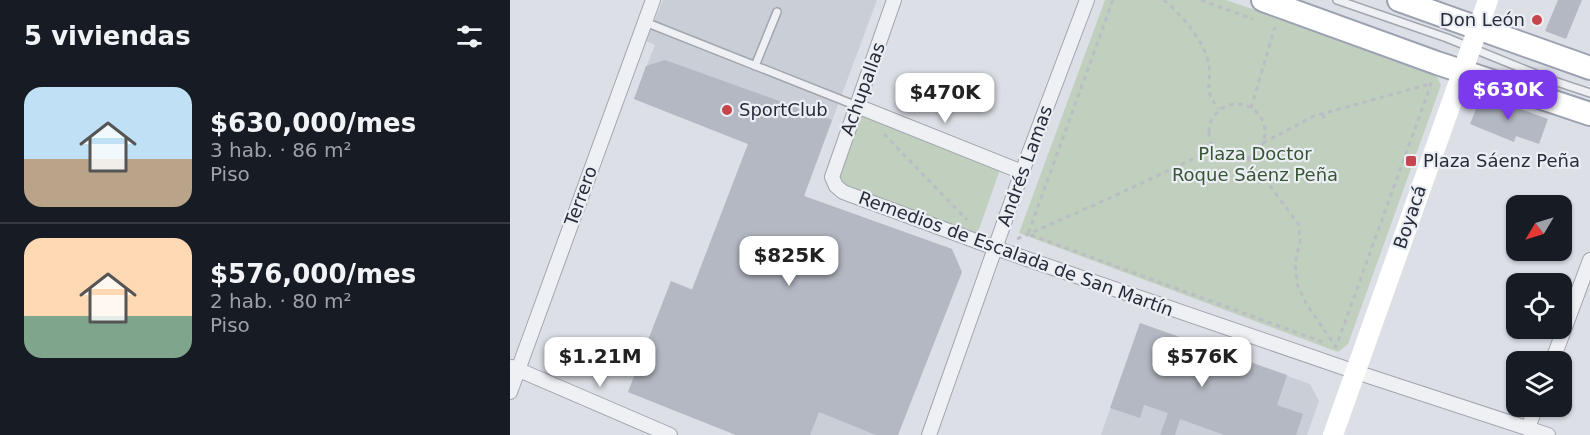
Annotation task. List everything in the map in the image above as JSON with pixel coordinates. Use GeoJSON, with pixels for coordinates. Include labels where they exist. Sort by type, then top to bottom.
{"type":"FeatureCollection","features":[{"type":"Feature","properties":{"kind":"main road"},"geometry":{"type":"LineString","coordinates":[[1399,0],[1590,68]]}},
{"type":"Feature","properties":{"kind":"main road"},"geometry":{"type":"LineString","coordinates":[[1259,10],[1463,71],[1590,114]]}},
{"type":"Feature","properties":{"kind":"street","name":"Terrero"},"geometry":{"type":"LineString","coordinates":[[510,393],[514,368],[653,0]]}},
{"type":"Feature","properties":{"kind":"street","name":"Achupallas"},"geometry":{"type":"LineString","coordinates":[[832,177],[894,0]]}},
{"type":"Feature","properties":{"kind":"street","name":"Andrés Lamas"},"geometry":{"type":"LineString","coordinates":[[929,435],[1022,172],[1087,0]]}},
{"type":"Feature","properties":{"kind":"street","name":"Boyacá"},"geometry":{"type":"LineString","coordinates":[[1333,435],[1488,0]]}},
{"type":"Feature","properties":{"kind":"street"},"geometry":{"type":"LineString","coordinates":[[857,106],[1022,172]]}},
{"type":"Feature","properties":{"kind":"street","name":"Remedios de Escalada de San Martín"},"geometry":{"type":"LineString","coordinates":[[832,177],[836,186],[843,192],[995,248],[1356,372],[1548,435]]}},
{"type":"Feature","properties":{"kind":"street"},"geometry":{"type":"LineString","coordinates":[[1556,351],[1590,260]]}},
{"type":"Feature","properties":{"kind":"street"},"geometry":{"type":"LineString","coordinates":[[514,368],[669,435]]}},
{"type":"Feature","properties":{"kind":"street"},"geometry":{"type":"LineString","coordinates":[[1528,428],[1532,417]]}},
{"type":"Feature","properties":{"kind":"lane"},"geometry":{"type":"LineString","coordinates":[[1337,0],[1447,38],[1548,79],[1590,93]]}},
{"type":"Feature","properties":{"kind":"lane"},"geometry":{"type":"LineString","coordinates":[[755,66],[777,12]]}},
{"type":"Feature","properties":{"kind":"lane"},"geometry":{"type":"LineString","coordinates":[[645,22],[857,106]]}},
{"type":"Feature","properties":{"kind":"path"},"geometry":{"type":"LineString","coordinates":[[1028,234],[1113,0]]}},
{"type":"Feature","properties":{"kind":"path"},"geometry":{"type":"LineString","coordinates":[[1164,0],[1188,24],[1203,49],[1209,64],[1208,88],[1211,99],[1219,109]]}},
{"type":"Feature","properties":{"kind":"path"},"geometry":{"type":"LineString","coordinates":[[1201,0],[1259,10]]}},
{"type":"Feature","properties":{"kind":"path"},"geometry":{"type":"LineString","coordinates":[[1251,108],[1275,27]]}},
{"type":"Feature","properties":{"kind":"path"},"geometry":{"type":"LineString","coordinates":[[1420,80],[1432,83]]}},
{"type":"Feature","properties":{"kind":"path"},"geometry":{"type":"LineString","coordinates":[[1336,347],[1432,83]]}},
{"type":"Feature","properties":{"kind":"path"},"geometry":{"type":"LineString","coordinates":[[1263,142],[1265,133],[1263,123],[1259,114],[1251,108],[1241,104],[1230,104],[1219,109],[1212,118],[1209,139],[1214,149],[1223,156],[1235,160],[1247,158],[1263,142],[1314,116],[1432,83]]}},
{"type":"Feature","properties":{"kind":"path"},"geometry":{"type":"LineString","coordinates":[[1323,114],[1325,121]]}},
{"type":"Feature","properties":{"kind":"path"},"geometry":{"type":"LineString","coordinates":[[881,132],[970,223]]}},
{"type":"Feature","properties":{"kind":"path"},"geometry":{"type":"LineString","coordinates":[[995,248],[1214,149]]}},
{"type":"Feature","properties":{"kind":"path"},"geometry":{"type":"LineString","coordinates":[[1247,158],[1268,182],[1299,225],[1300,243],[1295,262],[1297,284],[1307,305],[1336,347]]}},
{"type":"Feature","properties":{"kind":"path"},"geometry":{"type":"LineString","coordinates":[[1028,234],[1336,347]]}},
{"type":"Feature","properties":{"kind":"shaded area"},"geometry":{"type":"Polygon","coordinates":[[[663,0],[877,0],[804,196],[952,249],[898,435],[736,435],[628,392],[671,281],[692,289],[748,144],[634,99],[655,45],[646,41],[663,0]]]}},
{"type":"Feature","properties":{"kind":"shaded area"},"geometry":{"type":"Polygon","coordinates":[[[1140,323],[1310,384],[1319,401],[1307,435],[1101,435],[1140,323]]]}},
{"type":"Feature","properties":{"kind":"green space","name":"Plaza Doctor Roque Sáenz Peña"},"geometry":{"type":"Polygon","coordinates":[[[1105,0],[1226,0],[1434,71],[1441,85],[1348,344],[1338,352],[1019,233],[1105,0]]]}},
{"type":"Feature","properties":{"kind":"green space"},"geometry":{"type":"Polygon","coordinates":[[[861,105],[1004,158],[977,235],[833,183],[861,105]]]}},
{"type":"Feature","properties":{"kind":"building"},"geometry":{"type":"Polygon","coordinates":[[[1558,0],[1582,0],[1566,39],[1545,31],[1558,0]]]}},
{"type":"Feature","properties":{"kind":"building"},"geometry":{"type":"Polygon","coordinates":[[[665,60],[832,120],[804,196],[952,249],[962,272],[898,435],[876,435],[819,412],[810,435],[736,435],[628,392],[671,281],[692,290],[748,144],[634,99],[646,66],[665,60]]]}},
{"type":"Feature","properties":{"kind":"building"},"geometry":{"type":"Polygon","coordinates":[[[1485,96],[1548,119],[1539,144],[1516,136],[1514,142],[1470,124],[1480,99],[1485,96]]]}},
{"type":"Feature","properties":{"kind":"building"},"geometry":{"type":"Polygon","coordinates":[[[1140,323],[1287,375],[1277,405],[1303,414],[1296,435],[1224,435],[1180,419],[1175,435],[1160,435],[1168,413],[1144,405],[1140,418],[1110,408],[1140,323]]]}},
{"type":"Feature","properties":{"kind":"place","name":"Don León"},"geometry":{"type":"Point","coordinates":[1537,20]}},
{"type":"Feature","properties":{"kind":"place","name":"SportClub"},"geometry":{"type":"Point","coordinates":[727,110]}},
{"type":"Feature","properties":{"kind":"place","name":"Plaza Sáenz Peña"},"geometry":{"type":"Point","coordinates":[1411,161]}}]}
